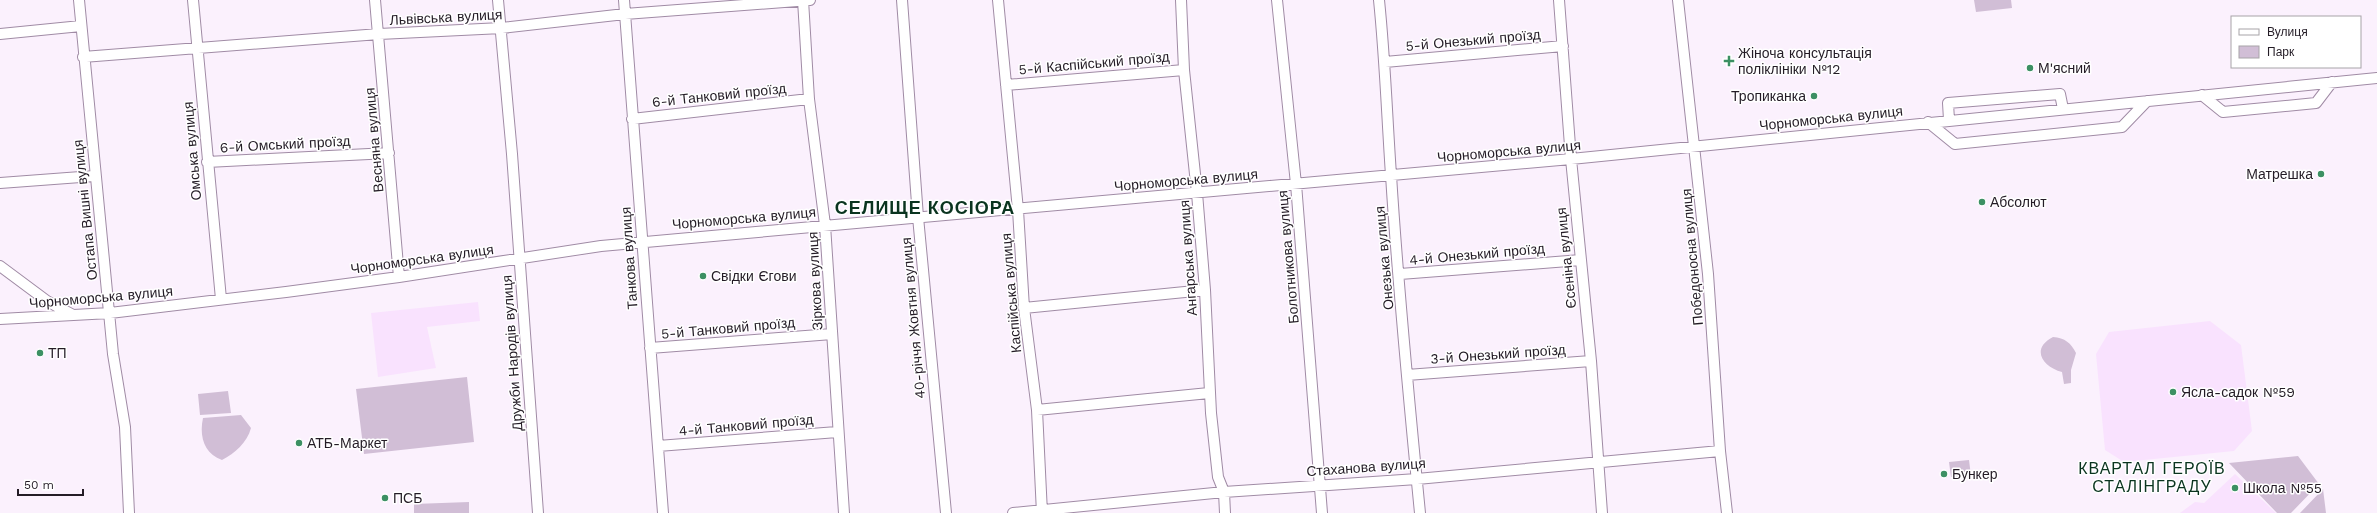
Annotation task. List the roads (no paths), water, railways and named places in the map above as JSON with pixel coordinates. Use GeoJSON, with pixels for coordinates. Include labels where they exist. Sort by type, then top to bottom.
{"type":"FeatureCollection","features":[{"type":"Feature","properties":{"kind":"street","name":"Остапа Вишні вулиця"},"geometry":{"type":"LineString","coordinates":[[79,0],[94,176],[110,313],[113,354],[125,427],[129,513]]}},
{"type":"Feature","properties":{"kind":"street","name":"Омська вулиця"},"geometry":{"type":"LineString","coordinates":[[193,0],[221,299]]}},
{"type":"Feature","properties":{"kind":"street","name":"Весняна вулиця"},"geometry":{"type":"LineString","coordinates":[[375,0],[399,277]]}},
{"type":"Feature","properties":{"kind":"street","name":"Дружби Народів вулиця"},"geometry":{"type":"LineString","coordinates":[[498,0],[502,28],[538,513]]}},
{"type":"Feature","properties":{"kind":"street","name":"Танкова вулиця"},"geometry":{"type":"LineString","coordinates":[[624,0],[663,513]]}},
{"type":"Feature","properties":{"kind":"street","name":"Львівська вулиця"},"geometry":{"type":"LineString","coordinates":[[84,57],[379,34],[502,28],[625,14],[805,0]]}},
{"type":"Feature","properties":{"kind":"street","name":"Зіркова вулиця"},"geometry":{"type":"LineString","coordinates":[[805,0],[809,99],[826,225],[837,432],[844,513]]}},
{"type":"Feature","properties":{"kind":"street","name":"40-річчя Жовтня вулиця"},"geometry":{"type":"LineString","coordinates":[[902,0],[918,217],[946,513]]}},
{"type":"Feature","properties":{"kind":"street","name":"Каспійська вулиця"},"geometry":{"type":"LineString","coordinates":[[998,0],[1018,210],[1024,308],[1036,410],[1042,512]]}},
{"type":"Feature","properties":{"kind":"street","name":"Ангарська вулиця"},"geometry":{"type":"LineString","coordinates":[[1181,0],[1184,70],[1197,192],[1205,290],[1209,394],[1218,477],[1224,492],[1225,513]]}},
{"type":"Feature","properties":{"kind":"street","name":"Болотникова вулиця"},"geometry":{"type":"LineString","coordinates":[[1277,0],[1296,184],[1322,513]]}},
{"type":"Feature","properties":{"kind":"street","name":"Онезька вулиця"},"geometry":{"type":"LineString","coordinates":[[1379,0],[1386,62],[1391,176],[1420,513]]}},
{"type":"Feature","properties":{"kind":"street","name":"Єсеніна вулиця"},"geometry":{"type":"LineString","coordinates":[[1559,0],[1571,159],[1591,361],[1597,463],[1602,513]]}},
{"type":"Feature","properties":{"kind":"street","name":"Победоносна вулиця"},"geometry":{"type":"LineString","coordinates":[[1678,0],[1696,146],[1708,274],[1720,451],[1727,513]]}},
{"type":"Feature","properties":{"kind":"street"},"geometry":{"type":"LineString","coordinates":[[0,34],[81,26]]}},
{"type":"Feature","properties":{"kind":"street","name":"5-й Онезький проїзд"},"geometry":{"type":"LineString","coordinates":[[1386,62],[1562,46]]}},
{"type":"Feature","properties":{"kind":"street","name":"5-й Каспійський проїзд"},"geometry":{"type":"LineString","coordinates":[[1006,84],[1184,70]]}},
{"type":"Feature","properties":{"kind":"street","name":"Чорноморська вулиця"},"geometry":{"type":"LineString","coordinates":[[0,319],[110,313],[399,277],[601,246],[918,217],[1018,210],[1197,192],[1571,159],[2377,78]]}},
{"type":"Feature","properties":{"kind":"street"},"geometry":{"type":"LineString","coordinates":[[2202,95],[2223,112],[2316,103],[2332,82]]}},
{"type":"Feature","properties":{"kind":"street"},"geometry":{"type":"LineString","coordinates":[[1949,120],[1948,103],[2060,94],[2062,109]]}},
{"type":"Feature","properties":{"kind":"street","name":"6-й Танковий проїзд"},"geometry":{"type":"LineString","coordinates":[[632,119],[809,99]]}},
{"type":"Feature","properties":{"kind":"street"},"geometry":{"type":"LineString","coordinates":[[1928,122],[1955,144],[2122,127],[2147,101]]}},
{"type":"Feature","properties":{"kind":"street","name":"6-й Омський проїзд"},"geometry":{"type":"LineString","coordinates":[[207,162],[389,153]]}},
{"type":"Feature","properties":{"kind":"street"},"geometry":{"type":"LineString","coordinates":[[0,183],[94,176]]}},
{"type":"Feature","properties":{"kind":"street","name":"4-й Онезький проїзд"},"geometry":{"type":"LineString","coordinates":[[1400,274],[1581,260]]}},
{"type":"Feature","properties":{"kind":"street"},"geometry":{"type":"LineString","coordinates":[[0,266],[47,302],[74,315]]}},
{"type":"Feature","properties":{"kind":"street"},"geometry":{"type":"LineString","coordinates":[[1024,308],[1205,290]]}},
{"type":"Feature","properties":{"kind":"street","name":"5-й Танковий проїзд"},"geometry":{"type":"LineString","coordinates":[[650,348],[832,334]]}},
{"type":"Feature","properties":{"kind":"street","name":"3-й Онезький проїзд"},"geometry":{"type":"LineString","coordinates":[[1407,375],[1591,361]]}},
{"type":"Feature","properties":{"kind":"street"},"geometry":{"type":"LineString","coordinates":[[1036,410],[1209,394]]}},
{"type":"Feature","properties":{"kind":"street","name":"4-й Танковий проїзд"},"geometry":{"type":"LineString","coordinates":[[658,446],[837,432]]}},
{"type":"Feature","properties":{"kind":"street","name":"Стаханова вулиця"},"geometry":{"type":"LineString","coordinates":[[1013,513],[1042,512],[1224,492],[1320,484],[1417,479],[1720,451]]}},
{"type":"Feature","properties":{"kind":"place","name":"Жіноча консультація поліклініки №12"},"geometry":{"type":"Point","coordinates":[1729,61]}},
{"type":"Feature","properties":{"kind":"place","name":"М'ясний"},"geometry":{"type":"Point","coordinates":[2030,68]}},
{"type":"Feature","properties":{"kind":"place","name":"Тропиканка"},"geometry":{"type":"Point","coordinates":[1814,96]}},
{"type":"Feature","properties":{"kind":"place","name":"Матрешка"},"geometry":{"type":"Point","coordinates":[2321,174]}},
{"type":"Feature","properties":{"kind":"place","name":"Абсолют"},"geometry":{"type":"Point","coordinates":[1982,202]}},
{"type":"Feature","properties":{"kind":"place","name":"Свідки Єгови"},"geometry":{"type":"Point","coordinates":[703,276]}},
{"type":"Feature","properties":{"kind":"place","name":"ТП"},"geometry":{"type":"Point","coordinates":[40,353]}},
{"type":"Feature","properties":{"kind":"place","name":"Ясла-садок №59"},"geometry":{"type":"Point","coordinates":[2173,392]}},
{"type":"Feature","properties":{"kind":"place","name":"АТБ-Маркет"},"geometry":{"type":"Point","coordinates":[299,443]}},
{"type":"Feature","properties":{"kind":"place","name":"Бункер"},"geometry":{"type":"Point","coordinates":[1944,474]}},
{"type":"Feature","properties":{"kind":"place","name":"Школа №55"},"geometry":{"type":"Point","coordinates":[2235,488]}},
{"type":"Feature","properties":{"kind":"place","name":"ПСБ"},"geometry":{"type":"Point","coordinates":[385,498]}},
{"type":"Feature","properties":{"kind":"district","name":"СЕЛИЩЕ КОСІОРА"},"geometry":{"type":"Point","coordinates":[925,208]}},
{"type":"Feature","properties":{"kind":"district","name":"КВАРТАЛ ГЕРОЇВ СТАЛІНГРАДУ"},"geometry":{"type":"Point","coordinates":[2152,477]}}]}
